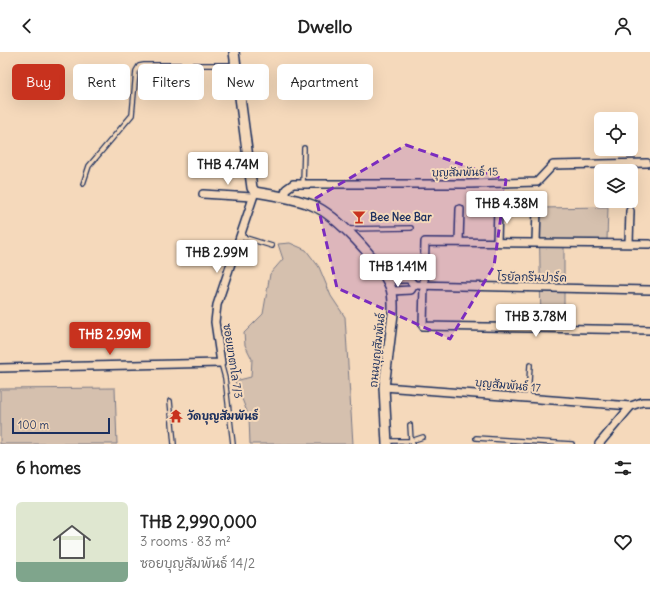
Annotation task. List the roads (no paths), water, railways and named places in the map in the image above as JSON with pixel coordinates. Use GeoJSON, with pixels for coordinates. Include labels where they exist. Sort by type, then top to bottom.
{"type":"FeatureCollection","features":[{"type":"Feature","properties":{"kind":"street"},"geometry":{"type":"LineString","coordinates":[[234,52],[236,64]]}},
{"type":"Feature","properties":{"kind":"street"},"geometry":{"type":"LineString","coordinates":[[203,194],[254,195],[250,180],[240,100]]}},
{"type":"Feature","properties":{"kind":"street","name":"บุญสัมพันธ์ 15"},"geometry":{"type":"LineString","coordinates":[[284,197],[286,189],[293,184],[469,184],[537,182],[553,165],[647,163]]}},
{"type":"Feature","properties":{"kind":"street","name":"ถนนบุญสัมพันธ์"},"geometry":{"type":"LineString","coordinates":[[254,195],[284,197],[312,205],[326,212],[346,229],[386,279],[392,291],[394,314],[384,386],[387,443]]}},
{"type":"Feature","properties":{"kind":"street","name":"ซอยเขาตาโล 7/3"},"geometry":{"type":"LineString","coordinates":[[221,363],[215,322],[217,305],[254,195]]}},
{"type":"Feature","properties":{"kind":"street"},"geometry":{"type":"LineString","coordinates":[[459,241],[460,208]]}},
{"type":"Feature","properties":{"kind":"street"},"geometry":{"type":"LineString","coordinates":[[497,242],[498,208]]}},
{"type":"Feature","properties":{"kind":"street"},"geometry":{"type":"LineString","coordinates":[[536,242],[537,208]]}},
{"type":"Feature","properties":{"kind":"street"},"geometry":{"type":"LineString","coordinates":[[629,243],[630,211]]}},
{"type":"Feature","properties":{"kind":"street"},"geometry":{"type":"LineString","coordinates":[[650,244],[459,241],[425,242],[423,326],[650,330]]}},
{"type":"Feature","properties":{"kind":"street","name":"โรยัลกรีนปาร์ค"},"geometry":{"type":"LineString","coordinates":[[386,279],[409,278],[414,285]]}},
{"type":"Feature","properties":{"kind":"street","name":"โรยัลกรีนปาร์ค"},"geometry":{"type":"LineString","coordinates":[[414,285],[650,290]]}},
{"type":"Feature","properties":{"kind":"street","name":"โรยัลกรีนปาร์ค"},"geometry":{"type":"LineString","coordinates":[[392,291],[410,290],[414,285]]}},
{"type":"Feature","properties":{"kind":"street"},"geometry":{"type":"LineString","coordinates":[[0,368],[221,363]]}},
{"type":"Feature","properties":{"kind":"street","name":"บุญสัมพันธ์ 17"},"geometry":{"type":"LineString","coordinates":[[384,386],[631,406],[642,402],[650,402]]}},
{"type":"Feature","properties":{"kind":"street"},"geometry":{"type":"LineString","coordinates":[[599,444],[631,406]]}},
{"type":"Feature","properties":{"kind":"lane"},"geometry":{"type":"LineString","coordinates":[[83,184],[89,166],[132,115],[136,71],[139,66],[212,65]]}},
{"type":"Feature","properties":{"kind":"lane"},"geometry":{"type":"LineString","coordinates":[[303,184],[304,148]]}},
{"type":"Feature","properties":{"kind":"lane"},"geometry":{"type":"LineString","coordinates":[[346,229],[411,228]]}},
{"type":"Feature","properties":{"kind":"lane"},"geometry":{"type":"LineString","coordinates":[[239,236],[272,246]]}},
{"type":"Feature","properties":{"kind":"lane","name":"ซอยเขาตาโล 7/3"},"geometry":{"type":"LineString","coordinates":[[221,363],[225,378],[233,444]]}},
{"type":"Feature","properties":{"kind":"lane"},"geometry":{"type":"LineString","coordinates":[[528,398],[530,365]]}},
{"type":"Feature","properties":{"kind":"lane"},"geometry":{"type":"LineString","coordinates":[[170,401],[174,444]]}},
{"type":"Feature","properties":{"kind":"lane"},"geometry":{"type":"LineString","coordinates":[[410,425],[412,442]]}},
{"type":"Feature","properties":{"kind":"lane"},"geometry":{"type":"LineString","coordinates":[[387,443],[412,442],[423,437]]}},
{"type":"Feature","properties":{"kind":"lane"},"geometry":{"type":"LineString","coordinates":[[476,438],[572,444]]}},
{"type":"Feature","properties":{"kind":"place","name":"Bee Nee Bar"},"geometry":{"type":"Point","coordinates":[359,217]}},
{"type":"Feature","properties":{"kind":"place","name":"วัดบุญสัมพันธ์"},"geometry":{"type":"Point","coordinates":[176,416]}}]}
